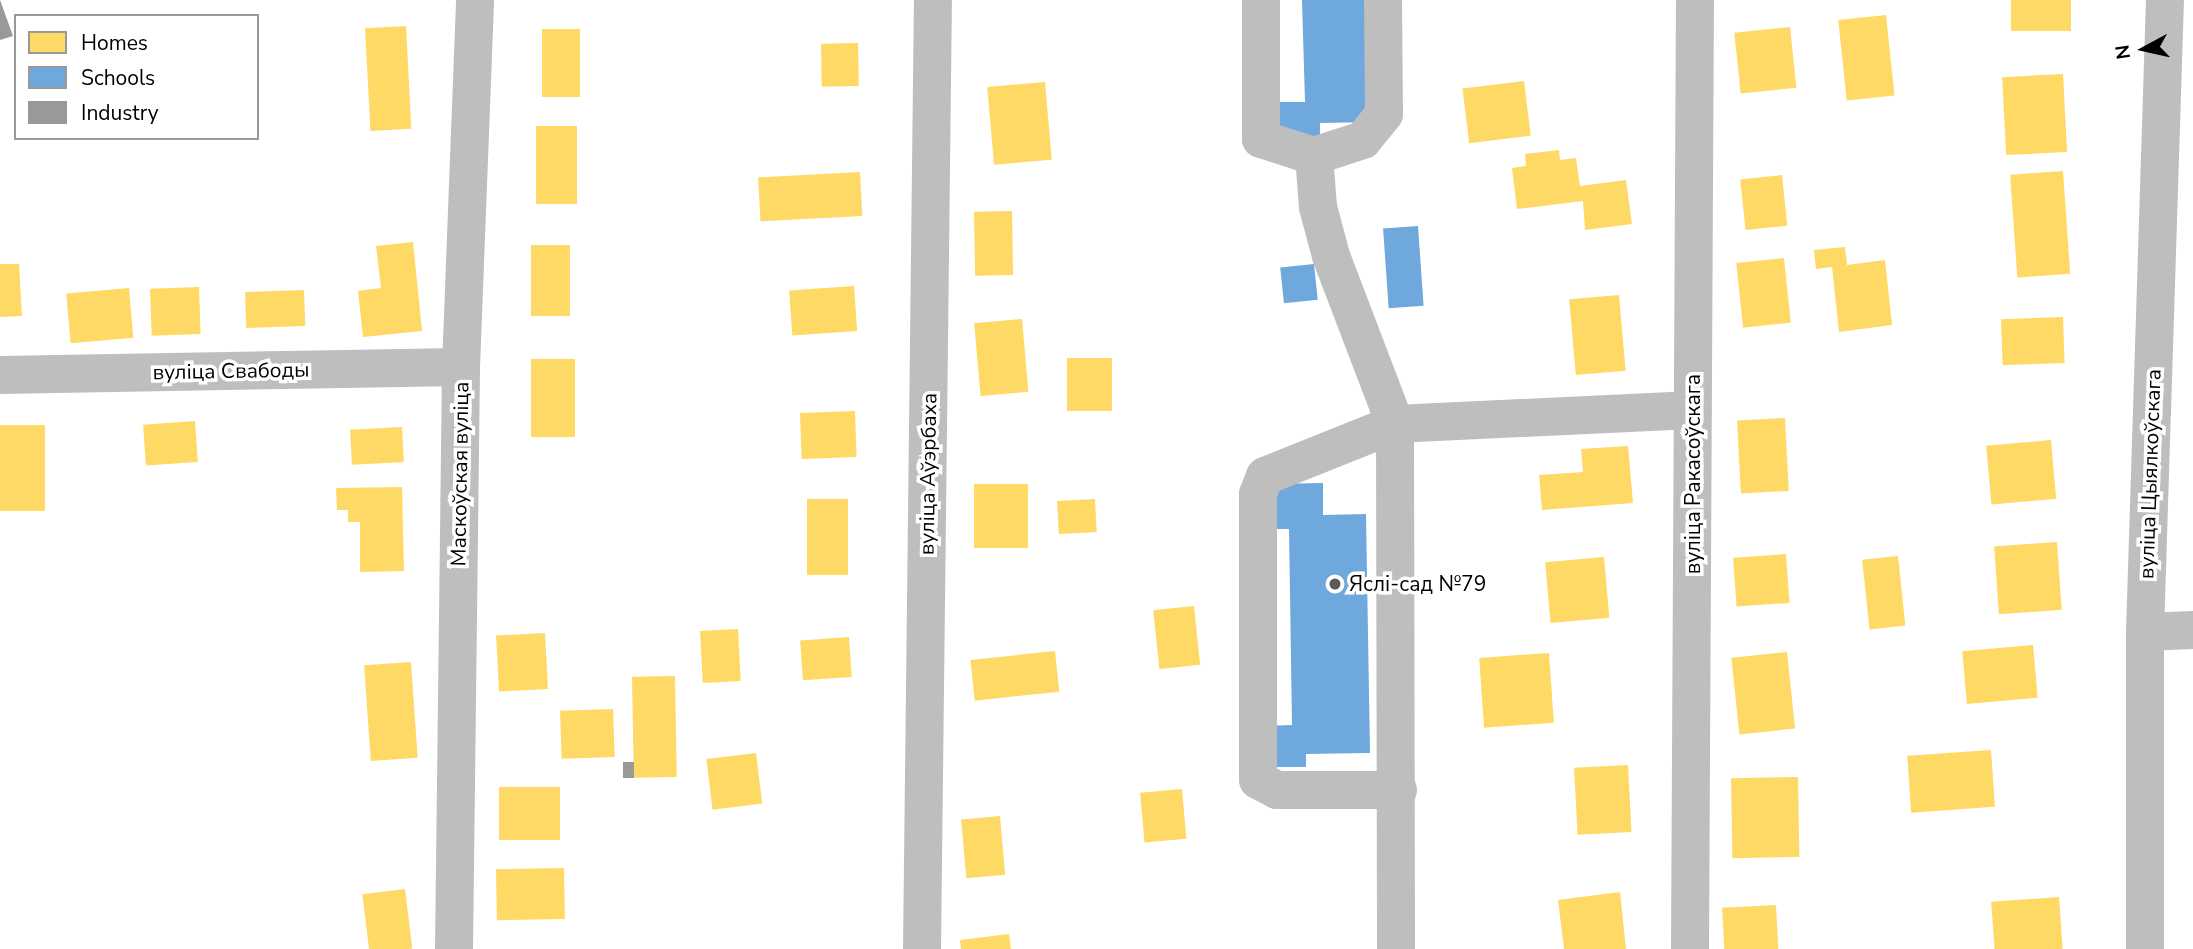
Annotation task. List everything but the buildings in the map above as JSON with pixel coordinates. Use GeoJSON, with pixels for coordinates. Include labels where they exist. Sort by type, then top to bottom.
{"type":"FeatureCollection","features":[{"type":"Feature","properties":{"kind":"street","name":"Маскоўская вуліца"},"geometry":{"type":"LineString","coordinates":[[454,949],[461,367],[475,0]]}},
{"type":"Feature","properties":{"kind":"street","name":"вуліца Аўэрбаха"},"geometry":{"type":"LineString","coordinates":[[922,949],[933,0]]}},
{"type":"Feature","properties":{"kind":"street"},"geometry":{"type":"LineString","coordinates":[[1261,0],[1261,139],[1314,156],[1363,140],[1384,114],[1383,0]]}},
{"type":"Feature","properties":{"kind":"street","name":"вуліца Ракасоўскага"},"geometry":{"type":"LineString","coordinates":[[1690,949],[1695,0]]}},
{"type":"Feature","properties":{"kind":"street","name":"вуліца Цыялкоўскага"},"geometry":{"type":"LineString","coordinates":[[2145,949],[2145,632],[2178,132],[2165,0]]}},
{"type":"Feature","properties":{"kind":"street"},"geometry":{"type":"LineString","coordinates":[[1314,156],[1318,207],[1331,256],[1395,424],[1398,790],[1396,949]]}},
{"type":"Feature","properties":{"kind":"street","name":"вуліца Свабоды"},"geometry":{"type":"LineString","coordinates":[[0,375],[461,367]]}},
{"type":"Feature","properties":{"kind":"street"},"geometry":{"type":"LineString","coordinates":[[1398,790],[1278,790],[1266,788],[1255,772],[1260,483],[1395,424],[1693,410]]}},
{"type":"Feature","properties":{"kind":"street"},"geometry":{"type":"LineString","coordinates":[[2145,632],[2193,630]]}},
{"type":"Feature","properties":{"kind":"place","name":"Яслі-сад №79"},"geometry":{"type":"Point","coordinates":[1335,584]}}]}
